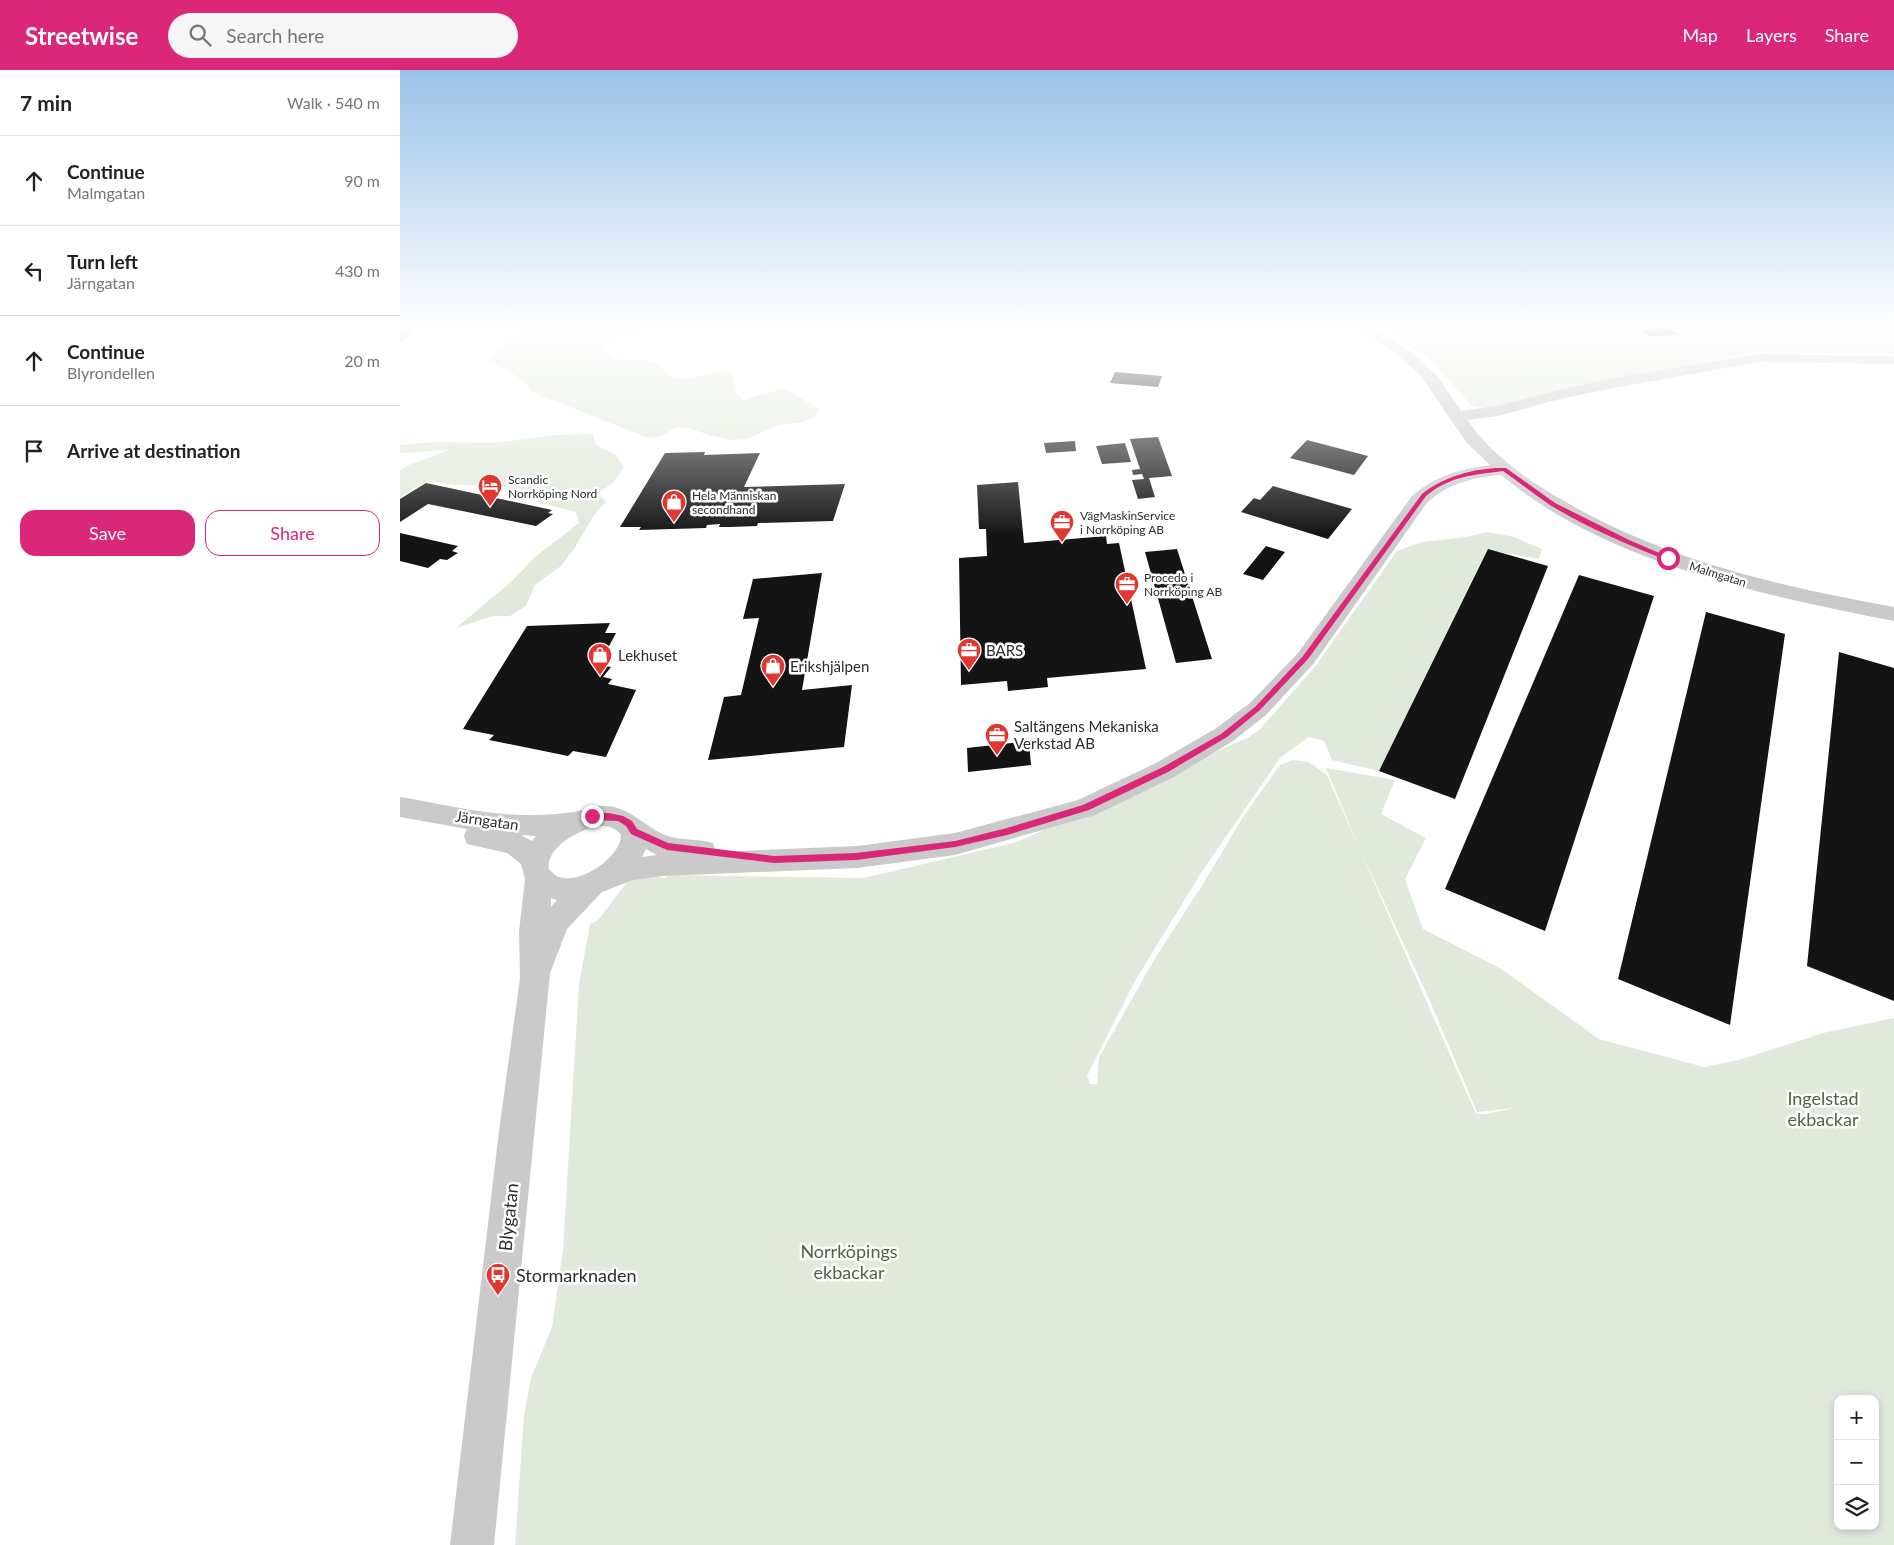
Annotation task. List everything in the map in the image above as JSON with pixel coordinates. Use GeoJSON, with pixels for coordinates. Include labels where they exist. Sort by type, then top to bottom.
{"type":"FeatureCollection","features":[{"type":"Feature","properties":{"kind":"street"},"geometry":{"type":"LineString","coordinates":[[1443,397],[1477,444],[1504,469]]}},
{"type":"Feature","properties":{"kind":"street"},"geometry":{"type":"LineString","coordinates":[[1457,416],[1498,411],[1551,397]]}},
{"type":"Feature","properties":{"kind":"street"},"geometry":{"type":"LineString","coordinates":[[774,860],[667,846],[634,831],[629,824],[620,818],[592,816],[575,822],[548,839],[540,850],[537,870],[551,888],[570,890],[633,869],[651,866],[856,857],[955,844],[1086,808],[1165,770],[1224,736],[1258,708],[1306,658],[1430,489],[1446,480],[1459,476],[1504,469]]}},
{"type":"Feature","properties":{"kind":"street","name":"Malmgatan"},"geometry":{"type":"LineString","coordinates":[[1504,469],[1553,504],[1589,524],[1626,542],[1668,558],[1758,586],[1894,614]]}},
{"type":"Feature","properties":{"kind":"street","name":"Järngatan"},"geometry":{"type":"LineString","coordinates":[[400,807],[511,824],[557,825],[575,822]]}},
{"type":"Feature","properties":{"kind":"street","name":"Järngatan"},"geometry":{"type":"LineString","coordinates":[[400,824],[509,842],[522,846],[537,870]]}},
{"type":"Feature","properties":{"kind":"street"},"geometry":{"type":"LineString","coordinates":[[599,881],[621,866],[631,854],[635,842],[634,831]]}},
{"type":"Feature","properties":{"kind":"street","name":"Blygatan"},"geometry":{"type":"LineString","coordinates":[[472,1545],[517,1123],[535,978],[534,932],[537,870]]}},
{"type":"Feature","properties":{"kind":"street","name":"Blygatan"},"geometry":{"type":"LineString","coordinates":[[535,978],[555,923],[569,906],[599,881]]}},
{"type":"Feature","properties":{"kind":"green space"},"geometry":{"type":"Polygon","coordinates":[[[544,397],[740,397],[742,400],[753,397],[799,397],[819,409],[815,417],[802,422],[778,425],[748,439],[731,440],[689,428],[677,427],[661,436],[648,438],[544,397]]]}},
{"type":"Feature","properties":{"kind":"green space"},"geometry":{"type":"Polygon","coordinates":[[[1464,397],[1539,397],[1492,410],[1471,405],[1464,397]]]}},
{"type":"Feature","properties":{"kind":"green space"},"geometry":{"type":"Polygon","coordinates":[[[593,434],[596,445],[615,454],[624,467],[613,483],[598,493],[606,502],[594,515],[574,549],[561,566],[535,585],[526,606],[510,616],[493,616],[456,628],[512,581],[535,557],[579,523],[576,512],[537,502],[531,491],[505,487],[427,481],[400,497],[400,470],[449,450],[400,453],[400,445],[437,442],[494,443],[558,435],[593,434]]]}},
{"type":"Feature","properties":{"kind":"green space","name":"Norrköpings ekbackar"},"geometry":{"type":"Polygon","coordinates":[[[1486,532],[1511,536],[1542,549],[1539,559],[1487,550],[1379,771],[1332,760],[1324,741],[1309,737],[1280,758],[1201,873],[1135,981],[1087,1076],[1090,1084],[1097,1084],[1099,1057],[1154,960],[1243,817],[1280,765],[1293,760],[1309,762],[1327,775],[1476,1114],[1486,1114],[1515,1108],[1477,1112],[1430,1001],[1360,850],[1326,768],[1395,780],[1381,814],[1426,838],[1405,879],[1423,929],[1500,968],[1599,1039],[1704,1067],[1739,1060],[1823,1033],[1894,1018],[1894,1545],[515,1545],[524,1415],[531,1378],[552,1327],[563,1250],[579,984],[590,924],[598,920],[634,873],[665,878],[669,875],[864,878],[1017,842],[1249,737],[1259,730],[1314,668],[1397,551],[1422,542],[1466,537],[1486,532]]]}},
{"type":"Feature","properties":{"kind":"building"},"geometry":{"type":"Polygon","coordinates":[[[1158,437],[1172,476],[1149,478],[1155,497],[1138,499],[1132,480],[1144,479],[1142,474],[1133,475],[1132,470],[1140,469],[1130,439],[1158,437]]]}},
{"type":"Feature","properties":{"kind":"building"},"geometry":{"type":"Polygon","coordinates":[[[1307,440],[1368,456],[1354,475],[1290,458],[1307,440]]]}},
{"type":"Feature","properties":{"kind":"building"},"geometry":{"type":"Polygon","coordinates":[[[1075,441],[1076,451],[1046,453],[1044,443],[1075,441]]]}},
{"type":"Feature","properties":{"kind":"building"},"geometry":{"type":"Polygon","coordinates":[[[1125,443],[1131,462],[1102,464],[1096,446],[1125,443]]]}},
{"type":"Feature","properties":{"kind":"building"},"geometry":{"type":"Polygon","coordinates":[[[705,452],[704,455],[760,453],[744,487],[845,484],[833,521],[758,523],[757,526],[730,527],[719,527],[720,524],[707,525],[706,528],[639,530],[641,527],[620,527],[665,453],[705,452]]]}},
{"type":"Feature","properties":{"kind":"building"},"geometry":{"type":"Polygon","coordinates":[[[1018,482],[1024,543],[1106,536],[1107,544],[1119,543],[1146,669],[1047,678],[1048,687],[1008,691],[1007,681],[961,685],[959,558],[987,556],[986,529],[979,529],[977,485],[1018,482]]]}},
{"type":"Feature","properties":{"kind":"building","name":"Scandic Norrköping Nord"},"geometry":{"type":"Polygon","coordinates":[[[426,483],[552,510],[548,513],[553,514],[536,526],[428,504],[400,522],[400,499],[426,483]]]}},
{"type":"Feature","properties":{"kind":"building"},"geometry":{"type":"Polygon","coordinates":[[[1273,486],[1352,509],[1328,539],[1241,512],[1254,498],[1260,500],[1273,486]]]}},
{"type":"Feature","properties":{"kind":"building"},"geometry":{"type":"Polygon","coordinates":[[[400,533],[458,546],[452,551],[458,553],[447,560],[440,559],[428,568],[400,561],[400,533]]]}},
{"type":"Feature","properties":{"kind":"building"},"geometry":{"type":"Polygon","coordinates":[[[1266,546],[1285,552],[1263,580],[1243,574],[1266,546]]]}},
{"type":"Feature","properties":{"kind":"building"},"geometry":{"type":"Polygon","coordinates":[[[1177,549],[1212,659],[1176,663],[1145,552],[1177,549]]]}},
{"type":"Feature","properties":{"kind":"building"},"geometry":{"type":"Polygon","coordinates":[[[1488,549],[1548,566],[1455,799],[1379,771],[1488,549]]]}},
{"type":"Feature","properties":{"kind":"building","name":"Erikshjälpen"},"geometry":{"type":"Polygon","coordinates":[[[822,573],[802,690],[852,685],[844,747],[708,760],[724,697],[741,695],[759,618],[743,619],[753,579],[822,573]]]}},
{"type":"Feature","properties":{"kind":"building"},"geometry":{"type":"Polygon","coordinates":[[[1579,575],[1654,596],[1545,931],[1445,889],[1579,575]]]}},
{"type":"Feature","properties":{"kind":"building"},"geometry":{"type":"Polygon","coordinates":[[[1706,612],[1785,634],[1730,1025],[1618,979],[1706,612]]]}},
{"type":"Feature","properties":{"kind":"building"},"geometry":{"type":"Polygon","coordinates":[[[610,623],[605,633],[616,633],[599,665],[611,667],[603,677],[612,679],[608,684],[636,690],[606,757],[573,751],[568,756],[489,740],[494,735],[463,729],[527,626],[610,623]]]}},
{"type":"Feature","properties":{"kind":"building"},"geometry":{"type":"Polygon","coordinates":[[[1839,652],[1894,668],[1894,1001],[1807,966],[1839,652]]]}},
{"type":"Feature","properties":{"kind":"building"},"geometry":{"type":"Polygon","coordinates":[[[1029,741],[1031,765],[968,772],[967,748],[1029,741]]]}},
{"type":"Feature","properties":{"kind":"place","name":"Scandic Norrköping Nord"},"geometry":{"type":"Point","coordinates":[490,507]}},
{"type":"Feature","properties":{"kind":"place","name":"Hela Människan secondhand"},"geometry":{"type":"Point","coordinates":[674,523]}},
{"type":"Feature","properties":{"kind":"place","name":"VägMaskinService i Norrköping AB"},"geometry":{"type":"Point","coordinates":[1062,543]}},
{"type":"Feature","properties":{"kind":"place","name":"Procedo i Norrköping AB"},"geometry":{"type":"Point","coordinates":[1127,605]}},
{"type":"Feature","properties":{"kind":"place","name":"BARS"},"geometry":{"type":"Point","coordinates":[969,671]}},
{"type":"Feature","properties":{"kind":"place","name":"Lekhuset"},"geometry":{"type":"Point","coordinates":[600,676]}},
{"type":"Feature","properties":{"kind":"place","name":"Erikshjälpen"},"geometry":{"type":"Point","coordinates":[773,687]}},
{"type":"Feature","properties":{"kind":"place","name":"Saltängens Mekaniska Verkstad AB"},"geometry":{"type":"Point","coordinates":[997,756]}},
{"type":"Feature","properties":{"kind":"place","name":"Stormarknaden"},"geometry":{"type":"Point","coordinates":[498,1296]}},
{"type":"Feature","properties":{"kind":"route"},"geometry":{"type":"LineString","coordinates":[[592,816],[620,818],[629,824],[634,831],[654,842],[667,846],[774,860],[856,857],[955,844],[1086,808],[1165,770],[1224,736],[1258,708],[1306,658],[1424,495],[1430,489],[1446,480],[1475,472],[1504,469],[1553,504],[1589,524],[1626,542],[1668,558]]}},
{"type":"Feature","properties":{"kind":"park label","name":"Ingelstad ekbackar"},"geometry":{"type":"Point","coordinates":[1823,1108]}}]}
